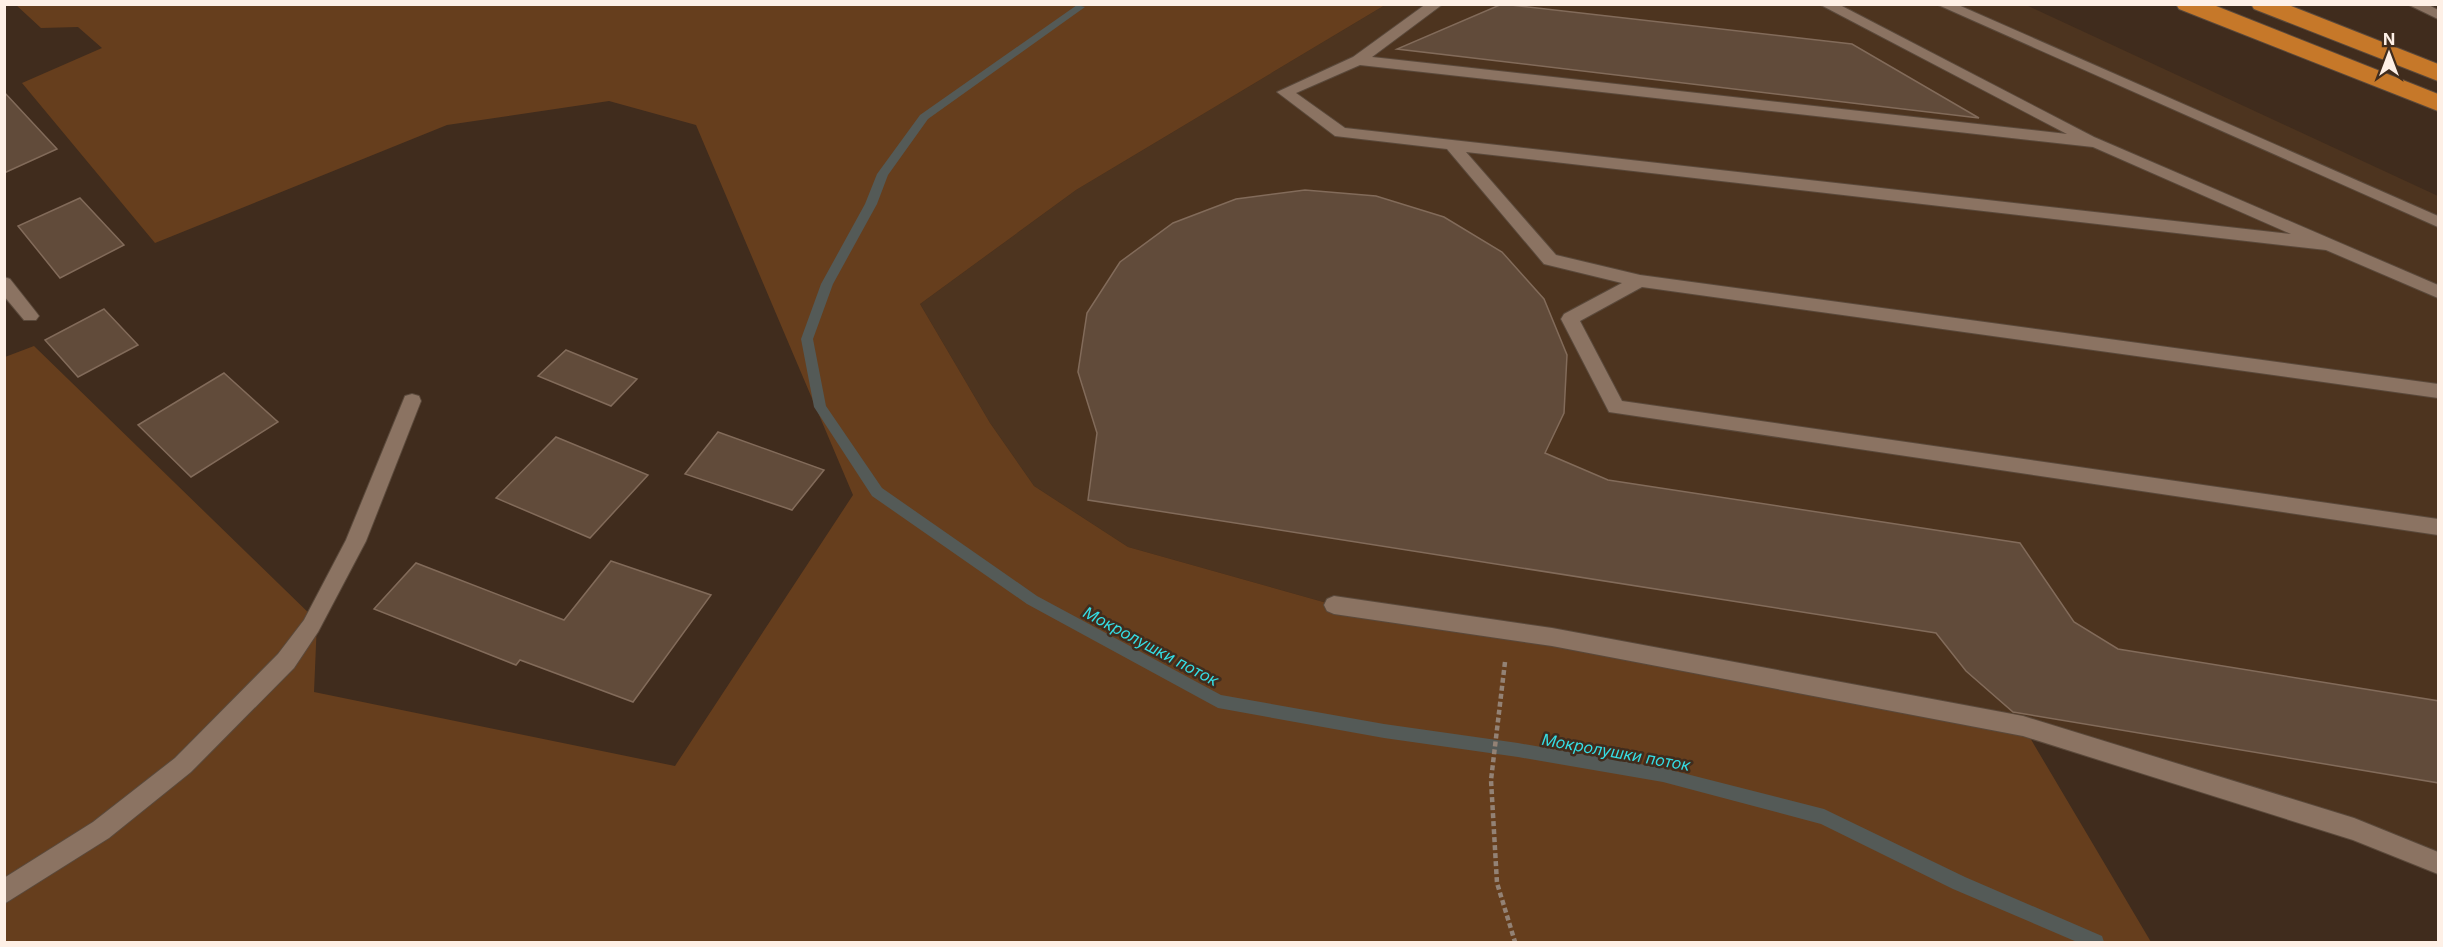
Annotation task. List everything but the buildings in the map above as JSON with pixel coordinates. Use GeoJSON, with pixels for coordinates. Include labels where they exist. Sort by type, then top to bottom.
{"type":"FeatureCollection","features":[{"type":"Feature","properties":{"kind":"highway"},"geometry":{"type":"LineString","coordinates":[[2188,4],[2439,103]]}},
{"type":"Feature","properties":{"kind":"highway"},"geometry":{"type":"LineString","coordinates":[[2263,4],[2439,73]]}},
{"type":"Feature","properties":{"kind":"highway"},"geometry":{"type":"LineString","coordinates":[[2254,30],[2439,124]]}},
{"type":"Feature","properties":{"kind":"lane"},"geometry":{"type":"LineString","coordinates":[[1436,4],[1358,60],[1285,92],[1341,132],[2328,244]]}},
{"type":"Feature","properties":{"kind":"lane"},"geometry":{"type":"LineString","coordinates":[[1826,4],[2096,142],[2439,292]]}},
{"type":"Feature","properties":{"kind":"lane"},"geometry":{"type":"LineString","coordinates":[[1943,4],[2232,129],[2439,222]]}},
{"type":"Feature","properties":{"kind":"lane"},"geometry":{"type":"LineString","coordinates":[[2414,4],[2439,15]]}},
{"type":"Feature","properties":{"kind":"lane"},"geometry":{"type":"LineString","coordinates":[[1358,60],[2096,142]]}},
{"type":"Feature","properties":{"kind":"lane"},"geometry":{"type":"LineString","coordinates":[[1452,145],[1550,260],[1640,281],[2439,391]]}},
{"type":"Feature","properties":{"kind":"lane"},"geometry":{"type":"LineString","coordinates":[[1640,281],[1570,320],[1616,407],[2439,526]]}},
{"type":"Feature","properties":{"kind":"lane"},"geometry":{"type":"LineString","coordinates":[[4,283],[30,316]]}},
{"type":"Feature","properties":{"kind":"lane"},"geometry":{"type":"LineString","coordinates":[[4,892],[101,830],[183,765],[285,661],[311,626],[356,541],[412,401]]}},
{"type":"Feature","properties":{"kind":"lane"},"geometry":{"type":"LineString","coordinates":[[1334,604],[1509,633],[1552,637],[2023,726],[2354,829],[2439,863]]}},
{"type":"Feature","properties":{"kind":"path"},"geometry":{"type":"LineString","coordinates":[[1509,633],[1491,780],[1497,883],[1515,942]]}},
{"type":"Feature","properties":{"kind":"shaded area"},"geometry":{"type":"Polygon","coordinates":[[[15,4],[1385,5],[1076,190],[920,304],[990,423],[1034,486],[1128,547],[1334,605],[2023,726],[2151,942],[5,942],[5,357],[34,346],[317,621],[314,692],[675,766],[853,495],[696,125],[609,101],[447,125],[155,243],[22,83],[102,48],[78,27],[41,28],[15,4]]]}},
{"type":"Feature","properties":{"kind":"shaded area"},"geometry":{"type":"Polygon","coordinates":[[[1385,5],[2026,5],[2438,196],[2438,863],[2391,844],[2023,726],[1334,605],[1128,547],[1034,486],[990,423],[920,304],[1076,190],[1385,5]]]}},
{"type":"Feature","properties":{"kind":"waterway","name":"Мокролушки поток"},"geometry":{"type":"LineString","coordinates":[[1080,7],[924,117],[883,174],[871,204],[827,284],[807,339],[820,407],[877,492],[1032,600],[1218,701],[1384,731],[1518,750],[1663,775],[1824,817],[1959,883],[2096,942]]}}]}
